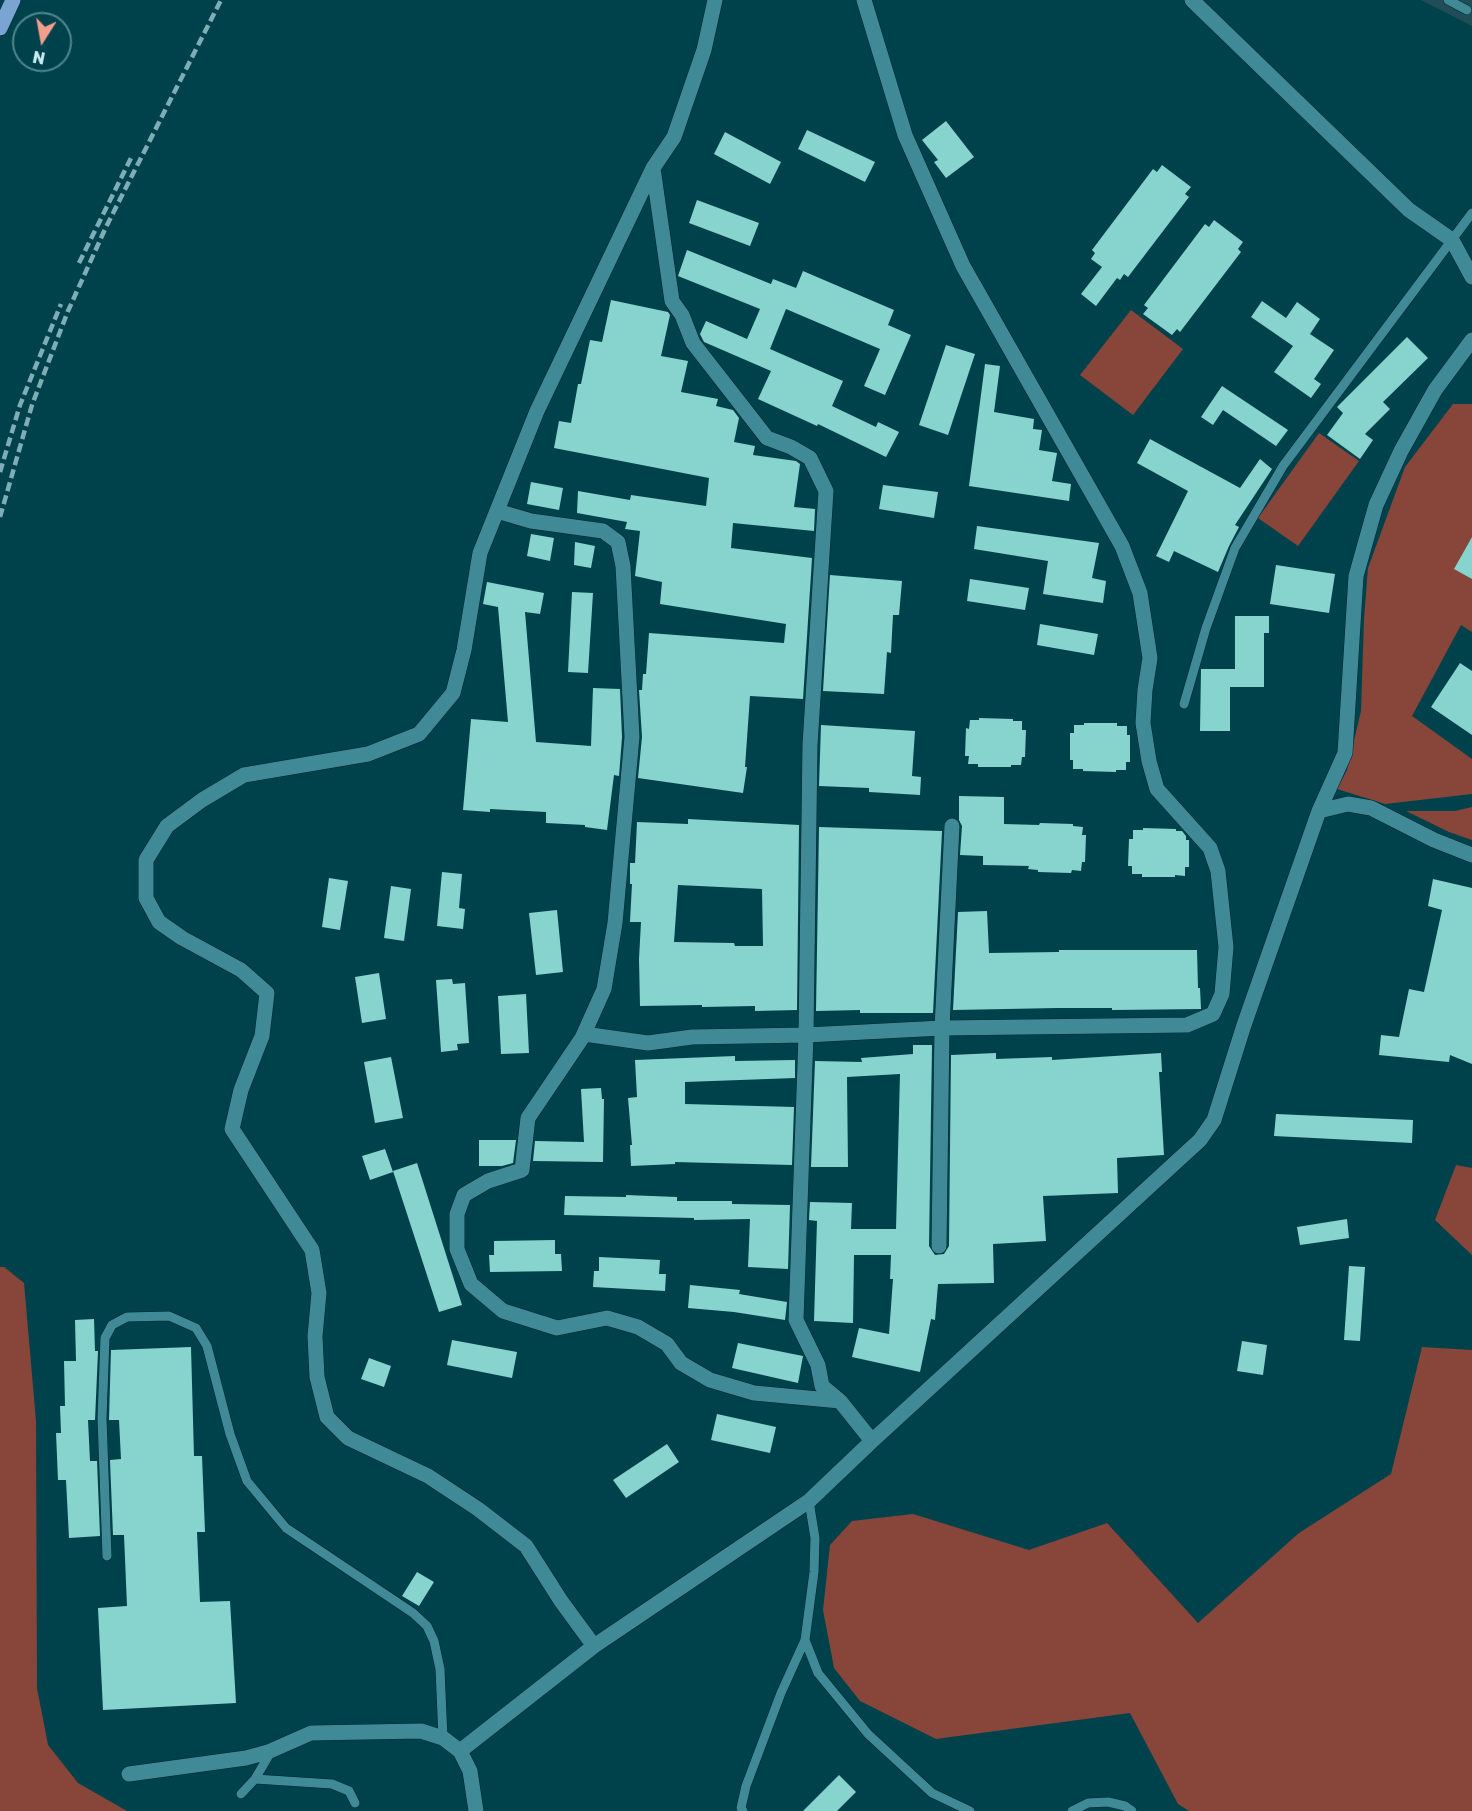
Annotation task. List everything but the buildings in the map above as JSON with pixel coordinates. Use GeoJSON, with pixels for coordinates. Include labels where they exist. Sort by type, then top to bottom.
{"type":"FeatureCollection","features":[{"type":"Feature","properties":{"kind":"main road"},"geometry":{"type":"LineString","coordinates":[[0,28],[13,0]]}},
{"type":"Feature","properties":{"kind":"street"},"geometry":{"type":"LineString","coordinates":[[594,1646],[561,1601],[526,1546],[478,1509],[428,1476],[348,1438],[327,1417],[318,1377],[315,1336],[320,1293],[312,1250],[232,1129],[241,1090],[262,1035],[267,993],[241,970],[182,938],[159,921],[146,898],[146,860],[167,825],[202,800],[244,775],[368,754],[419,734],[453,693],[464,650],[480,553],[537,411],[653,168],[674,137],[704,50],[715,0]]}},
{"type":"Feature","properties":{"kind":"street"},"geometry":{"type":"LineString","coordinates":[[584,1034],[648,1043],[692,1037],[806,1035],[942,1028],[1187,1025],[1213,1014],[1222,994],[1226,947],[1218,872],[1210,848],[1157,789],[1149,761],[1143,723],[1150,658],[1140,593],[1122,546],[963,266],[905,135],[864,0]]}},
{"type":"Feature","properties":{"kind":"street"},"geometry":{"type":"LineString","coordinates":[[1192,0],[1410,210],[1452,240],[1472,277]]}},
{"type":"Feature","properties":{"kind":"street"},"geometry":{"type":"LineString","coordinates":[[653,168],[672,301],[682,315],[693,343],[767,438],[791,447],[810,458],[826,491],[810,745],[806,1035],[795,1320],[818,1365],[822,1386],[840,1401],[872,1441]]}},
{"type":"Feature","properties":{"kind":"street"},"geometry":{"type":"LineString","coordinates":[[460,1751],[594,1646],[809,1501],[1200,1140],[1214,1120],[1244,1025],[1319,811],[1345,753],[1356,576],[1376,505],[1401,451],[1434,390],[1472,340]]}},
{"type":"Feature","properties":{"kind":"street"},"geometry":{"type":"LineString","coordinates":[[497,511],[531,521],[603,531],[618,542],[623,566],[632,737],[615,924],[604,989],[584,1034],[528,1118],[522,1170],[488,1181],[464,1195],[457,1214],[457,1249],[471,1284],[502,1311],[557,1328],[607,1318],[638,1327],[667,1344],[681,1364],[710,1380],[754,1394],[840,1401]]}},
{"type":"Feature","properties":{"kind":"street"},"geometry":{"type":"LineString","coordinates":[[1319,811],[1348,804],[1371,808],[1413,830],[1472,855]]}},
{"type":"Feature","properties":{"kind":"street"},"geometry":{"type":"LineString","coordinates":[[939,1246],[942,1028],[952,826]]}},
{"type":"Feature","properties":{"kind":"street"},"geometry":{"type":"LineString","coordinates":[[129,1774],[246,1758],[272,1750],[311,1733],[421,1731],[443,1738],[460,1751],[470,1771],[476,1811]]}},
{"type":"Feature","properties":{"kind":"lane"},"geometry":{"type":"LineString","coordinates":[[1448,0],[1467,10]]}},
{"type":"Feature","properties":{"kind":"lane"},"geometry":{"type":"LineString","coordinates":[[1184,704],[1206,628],[1235,548],[1277,476],[1472,213]]}},
{"type":"Feature","properties":{"kind":"lane"},"geometry":{"type":"LineString","coordinates":[[107,1556],[102,1418],[105,1338],[112,1325],[127,1317],[169,1316],[196,1328],[207,1346],[230,1434],[247,1481],[286,1528],[413,1613],[427,1626],[434,1641],[440,1669],[443,1738]]}},
{"type":"Feature","properties":{"kind":"lane"},"geometry":{"type":"LineString","coordinates":[[743,1811],[741,1808],[746,1786],[804,1640],[815,1538],[809,1501]]}},
{"type":"Feature","properties":{"kind":"lane"},"geometry":{"type":"LineString","coordinates":[[804,1640],[818,1673],[868,1734],[932,1793],[970,1811]]}},
{"type":"Feature","properties":{"kind":"lane"},"geometry":{"type":"LineString","coordinates":[[241,1794],[255,1779],[272,1750]]}},
{"type":"Feature","properties":{"kind":"lane"},"geometry":{"type":"LineString","coordinates":[[255,1779],[332,1784],[349,1791],[355,1803]]}},
{"type":"Feature","properties":{"kind":"lane"},"geometry":{"type":"LineString","coordinates":[[1072,1811],[1088,1803],[1108,1802],[1125,1806],[1132,1811]]}},
{"type":"Feature","properties":{"kind":"shaded area"},"geometry":{"type":"Polygon","coordinates":[[[1421,0],[1472,0],[1472,26],[1421,0]]]}},
{"type":"Feature","properties":{"kind":"shaded area"},"geometry":{"type":"Polygon","coordinates":[[[1131,310],[1183,349],[1133,415],[1080,375],[1131,310]]]}},
{"type":"Feature","properties":{"kind":"shaded area"},"geometry":{"type":"Polygon","coordinates":[[[1453,404],[1472,404],[1472,632],[1461,625],[1412,716],[1472,759],[1472,794],[1385,804],[1337,789],[1347,770],[1361,711],[1368,568],[1405,467],[1453,404]]]}},
{"type":"Feature","properties":{"kind":"shaded area"},"geometry":{"type":"Polygon","coordinates":[[[1319,433],[1359,461],[1298,546],[1258,518],[1319,433]]]}},
{"type":"Feature","properties":{"kind":"shaded area"},"geometry":{"type":"Polygon","coordinates":[[[1472,807],[1472,840],[1449,832],[1406,811],[1455,811],[1472,807]]]}},
{"type":"Feature","properties":{"kind":"shaded area"},"geometry":{"type":"Polygon","coordinates":[[[1456,1165],[1472,1168],[1472,1255],[1435,1220],[1456,1165]]]}},
{"type":"Feature","properties":{"kind":"shaded area"},"geometry":{"type":"Polygon","coordinates":[[[0,1267],[4,1267],[24,1283],[36,1421],[37,1688],[48,1745],[78,1783],[127,1811],[0,1811],[0,1267]]]}},
{"type":"Feature","properties":{"kind":"shaded area"},"geometry":{"type":"Polygon","coordinates":[[[1422,1347],[1472,1350],[1472,1811],[1189,1811],[1178,1804],[1130,1713],[936,1739],[860,1701],[834,1668],[823,1610],[830,1545],[852,1521],[913,1514],[1029,1550],[1107,1523],[1198,1623],[1299,1533],[1391,1474],[1422,1347]]]}},
{"type":"Feature","properties":{"kind":"railway"},"geometry":{"type":"LineString","coordinates":[[0,517],[32,405],[68,311],[106,227],[221,0]]}},
{"type":"Feature","properties":{"kind":"railway"},"geometry":{"type":"LineString","coordinates":[[79,263],[131,158]]}},
{"type":"Feature","properties":{"kind":"railway"},"geometry":{"type":"LineString","coordinates":[[0,472],[20,405],[61,304]]}}]}
